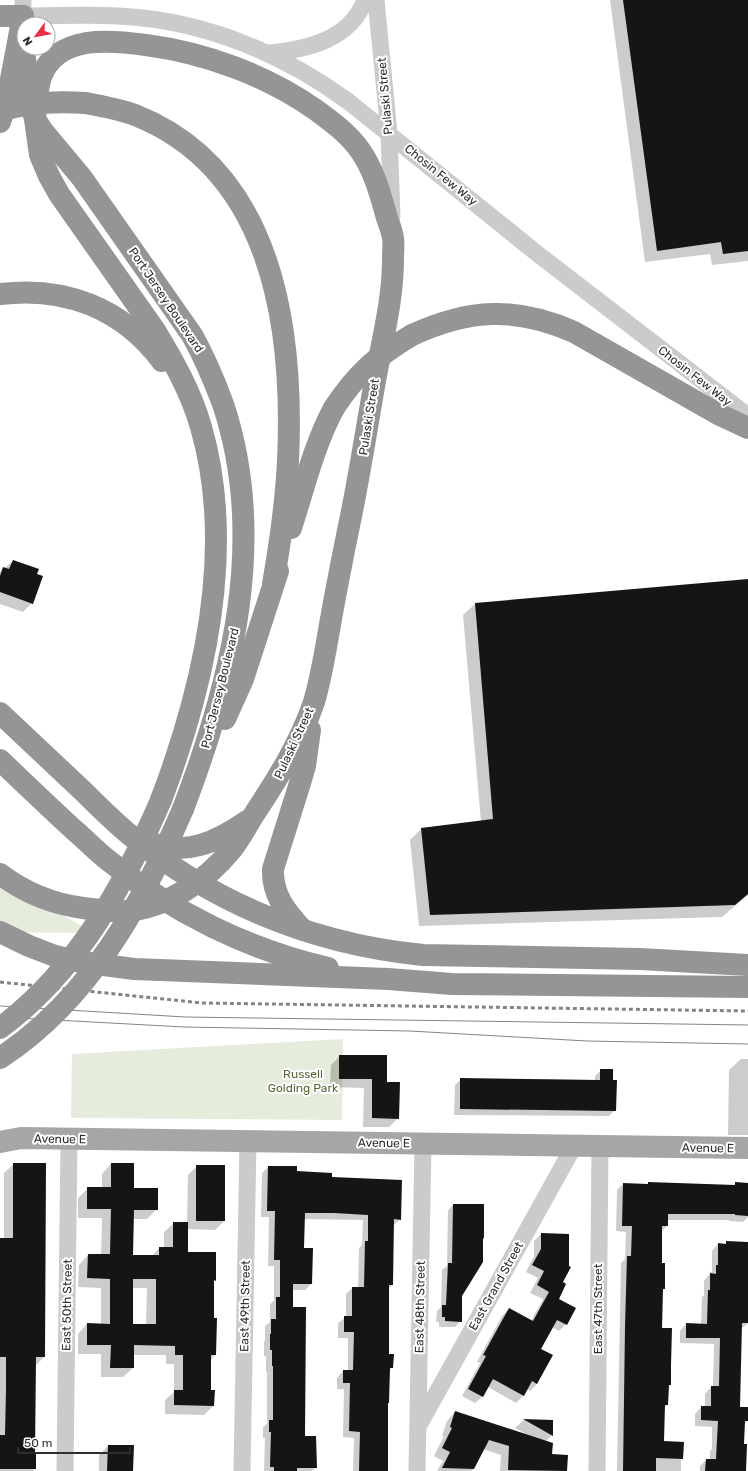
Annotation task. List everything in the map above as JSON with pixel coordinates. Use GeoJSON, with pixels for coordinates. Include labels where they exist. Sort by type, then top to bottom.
{"type":"FeatureCollection","features":[{"type":"Feature","properties":{"kind":"highway"},"geometry":{"type":"LineString","coordinates":[[0,16],[23,8],[7,100],[0,122]]}},
{"type":"Feature","properties":{"kind":"highway"},"geometry":{"type":"LineString","coordinates":[[35,118],[39,86],[45,70],[57,55],[78,44],[97,42],[144,44],[173,49],[230,66],[258,76],[310,105],[344,131],[355,142],[379,188],[393,238]]}},
{"type":"Feature","properties":{"kind":"highway","name":"Port Jersey Boulevard"},"geometry":{"type":"LineString","coordinates":[[0,1028],[28,1006],[62,970],[108,906],[128,870],[161,800],[187,727],[196,689],[210,613],[215,572],[216,532],[212,478],[204,438],[191,400],[180,374],[154,329],[59,194],[49,176],[40,155],[35,118],[29,98],[25,56]]}},
{"type":"Feature","properties":{"kind":"highway"},"geometry":{"type":"LineString","coordinates":[[0,111],[35,103],[60,102],[85,103],[111,108],[135,115],[167,131],[198,152],[216,170],[231,189],[255,230],[263,250],[274,287],[281,322],[288,385],[288,462],[280,541],[273,584]]}},
{"type":"Feature","properties":{"kind":"highway","name":"Port Jersey Boulevard"},"geometry":{"type":"LineString","coordinates":[[0,1058],[43,1024],[81,985],[105,954],[128,919],[149,881],[183,809],[197,771],[220,696],[230,658],[238,617],[243,574],[244,532],[240,474],[235,446],[227,417],[212,374],[203,354],[192,335],[82,178],[42,130],[35,118]]}},
{"type":"Feature","properties":{"kind":"highway","name":"Pulaski Street"},"geometry":{"type":"LineString","coordinates":[[0,874],[28,892],[67,906],[114,912],[129,911],[147,907],[166,901],[197,883],[217,866],[238,841],[272,789],[303,731],[315,699],[323,664],[363,458],[386,326],[391,289],[393,238]]}},
{"type":"Feature","properties":{"kind":"highway"},"geometry":{"type":"LineString","coordinates":[[0,294],[41,292],[85,302],[104,311],[123,323],[140,337],[155,353],[191,400]]}},
{"type":"Feature","properties":{"kind":"highway"},"geometry":{"type":"LineString","coordinates":[[183,809],[243,679],[318,442],[334,408],[346,390],[360,373],[376,358],[412,335],[452,319],[487,314],[515,315],[534,318],[555,323],[574,332],[718,414],[748,428]]}},
{"type":"Feature","properties":{"kind":"highway"},"geometry":{"type":"LineString","coordinates":[[0,698],[67,776]]}},
{"type":"Feature","properties":{"kind":"highway"},"geometry":{"type":"LineString","coordinates":[[303,931],[280,902],[274,887],[273,869],[305,766],[315,699]]}},
{"type":"Feature","properties":{"kind":"highway"},"geometry":{"type":"LineString","coordinates":[[0,713],[130,835],[163,860],[197,883],[223,897],[265,917],[303,931],[362,946],[392,952],[423,955],[640,959],[748,965]]}},
{"type":"Feature","properties":{"kind":"highway"},"geometry":{"type":"LineString","coordinates":[[0,760],[94,848],[124,872],[166,901],[226,933],[259,947],[356,975],[388,979]]}},
{"type":"Feature","properties":{"kind":"highway","name":"Pulaski Street"},"geometry":{"type":"LineString","coordinates":[[130,835],[161,846],[178,848],[189,847],[220,838],[230,833],[253,816]]}},
{"type":"Feature","properties":{"kind":"highway"},"geometry":{"type":"LineString","coordinates":[[88,909],[110,895],[117,885],[124,872],[128,858],[130,835]]}},
{"type":"Feature","properties":{"kind":"highway"},"geometry":{"type":"LineString","coordinates":[[0,932],[29,946],[55,956],[81,962],[134,969],[388,979],[452,984],[748,987]]}},
{"type":"Feature","properties":{"kind":"main road","name":"Avenue E"},"geometry":{"type":"LineString","coordinates":[[0,1131],[10,1140],[69,1139],[748,1148]]}},
{"type":"Feature","properties":{"kind":"street"},"geometry":{"type":"LineString","coordinates":[[268,53],[303,48],[334,36],[345,28],[356,16],[365,0]]}},
{"type":"Feature","properties":{"kind":"street","name":"Pulaski Street"},"geometry":{"type":"LineString","coordinates":[[376,0],[389,134],[393,238]]}},
{"type":"Feature","properties":{"kind":"street","name":"Chosin Few Way"},"geometry":{"type":"LineString","coordinates":[[23,8],[147,19],[178,24],[238,41],[268,53],[324,84],[349,102],[540,255],[748,416]]}},
{"type":"Feature","properties":{"kind":"street","name":"East 50th Street"},"geometry":{"type":"LineString","coordinates":[[65,1471],[69,1139]]}},
{"type":"Feature","properties":{"kind":"street","name":"East 49th Street"},"geometry":{"type":"LineString","coordinates":[[242,1471],[248,1142]]}},
{"type":"Feature","properties":{"kind":"street","name":"East 48th Street"},"geometry":{"type":"LineString","coordinates":[[417,1471],[423,1144]]}},
{"type":"Feature","properties":{"kind":"street","name":"East Grand Street"},"geometry":{"type":"LineString","coordinates":[[418,1427],[574,1146]]}},
{"type":"Feature","properties":{"kind":"street","name":"East 47th Street"},"geometry":{"type":"LineString","coordinates":[[597,1471],[600,1146]]}},
{"type":"Feature","properties":{"kind":"green space"},"geometry":{"type":"Polygon","coordinates":[[[0,879],[94,933],[0,932],[0,879]]]}},
{"type":"Feature","properties":{"kind":"green space","name":"Russell Golding Park"},"geometry":{"type":"Polygon","coordinates":[[[343,1039],[342,1120],[71,1118],[72,1054],[343,1039]]]}},
{"type":"Feature","properties":{"kind":"building"},"geometry":{"type":"Polygon","coordinates":[[[623,0],[748,0],[748,251],[723,254],[721,242],[657,251],[623,0]]]}},
{"type":"Feature","properties":{"kind":"building"},"geometry":{"type":"Polygon","coordinates":[[[13,560],[39,569],[37,574],[43,576],[33,604],[0,592],[0,576],[3,567],[9,569],[13,560]]]}},
{"type":"Feature","properties":{"kind":"building"},"geometry":{"type":"Polygon","coordinates":[[[748,579],[748,894],[735,905],[430,915],[421,828],[493,819],[475,603],[748,579]]]}},
{"type":"Feature","properties":{"kind":"building"},"geometry":{"type":"Polygon","coordinates":[[[339,1055],[387,1055],[387,1082],[400,1082],[399,1119],[372,1118],[372,1079],[339,1079],[339,1055]]]}},
{"type":"Feature","properties":{"kind":"building"},"geometry":{"type":"Polygon","coordinates":[[[600,1069],[613,1069],[613,1080],[617,1080],[616,1111],[460,1109],[460,1078],[600,1080],[600,1069]]]}},
{"type":"Feature","properties":{"kind":"building"},"geometry":{"type":"Polygon","coordinates":[[[13,1163],[46,1163],[45,1357],[36,1357],[36,1469],[0,1469],[0,1435],[5,1435],[6,1357],[0,1357],[0,1238],[13,1238],[13,1163]]]}},
{"type":"Feature","properties":{"kind":"building"},"geometry":{"type":"Polygon","coordinates":[[[111,1163],[134,1163],[134,1188],[158,1188],[158,1210],[134,1210],[133,1255],[159,1255],[159,1247],[173,1247],[173,1222],[188,1222],[188,1252],[216,1252],[214,1318],[217,1318],[216,1355],[211,1355],[211,1390],[215,1390],[214,1406],[174,1405],[174,1390],[183,1390],[183,1355],[175,1355],[175,1346],[134,1345],[134,1368],[110,1368],[111,1345],[87,1345],[87,1323],[110,1324],[110,1279],[87,1278],[88,1254],[110,1254],[111,1209],[87,1209],[87,1187],[111,1187],[111,1163]],[[133,1279],[133,1324],[156,1324],[156,1279],[133,1279]]]}},
{"type":"Feature","properties":{"kind":"building"},"geometry":{"type":"Polygon","coordinates":[[[196,1165],[225,1165],[225,1221],[196,1221],[196,1165]]]}},
{"type":"Feature","properties":{"kind":"building"},"geometry":{"type":"Polygon","coordinates":[[[268,1166],[297,1166],[297,1171],[332,1173],[332,1177],[402,1180],[401,1220],[394,1219],[393,1285],[389,1285],[389,1354],[394,1354],[393,1368],[390,1368],[388,1403],[388,1471],[359,1471],[360,1432],[349,1431],[350,1383],[343,1383],[343,1370],[353,1370],[354,1332],[344,1332],[344,1316],[352,1316],[352,1287],[364,1287],[365,1241],[368,1241],[368,1215],[334,1213],[305,1213],[304,1248],[313,1248],[312,1284],[293,1284],[293,1307],[306,1307],[305,1436],[316,1436],[317,1468],[297,1468],[297,1471],[274,1471],[274,1467],[270,1467],[271,1432],[269,1432],[269,1420],[273,1420],[273,1366],[272,1350],[270,1350],[270,1334],[271,1319],[276,1319],[276,1297],[280,1297],[280,1260],[274,1260],[275,1211],[267,1211],[268,1166]]]}},
{"type":"Feature","properties":{"kind":"building"},"geometry":{"type":"Polygon","coordinates":[[[648,1182],[735,1185],[735,1182],[748,1183],[748,1216],[735,1214],[668,1214],[668,1226],[662,1226],[662,1263],[665,1263],[665,1289],[663,1289],[662,1328],[672,1328],[671,1385],[669,1385],[668,1405],[665,1405],[664,1441],[684,1442],[683,1459],[656,1458],[656,1471],[623,1471],[627,1256],[631,1256],[632,1226],[622,1226],[623,1183],[648,1184],[648,1182]]]}},
{"type":"Feature","properties":{"kind":"building"},"geometry":{"type":"Polygon","coordinates":[[[453,1204],[484,1204],[483,1262],[462,1296],[462,1322],[445,1321],[445,1317],[442,1317],[442,1305],[446,1305],[448,1263],[452,1263],[453,1204]]]}},
{"type":"Feature","properties":{"kind":"building"},"geometry":{"type":"Polygon","coordinates":[[[541,1233],[569,1234],[569,1266],[571,1267],[563,1282],[566,1284],[559,1299],[576,1308],[567,1325],[557,1320],[541,1349],[553,1355],[537,1384],[532,1381],[524,1396],[493,1379],[483,1397],[468,1389],[486,1356],[483,1355],[509,1308],[533,1321],[549,1292],[537,1285],[544,1271],[532,1265],[541,1249],[541,1233]]]}},
{"type":"Feature","properties":{"kind":"building"},"geometry":{"type":"Polygon","coordinates":[[[726,1241],[748,1242],[748,1323],[742,1323],[740,1407],[748,1407],[748,1421],[745,1421],[744,1444],[747,1444],[746,1471],[705,1471],[706,1459],[716,1459],[718,1421],[701,1420],[701,1406],[711,1406],[711,1386],[719,1386],[720,1338],[686,1338],[686,1323],[707,1324],[710,1273],[716,1274],[716,1265],[718,1265],[718,1243],[726,1244],[726,1241]]]}},
{"type":"Feature","properties":{"kind":"building"},"geometry":{"type":"Polygon","coordinates":[[[455,1411],[553,1443],[552,1454],[568,1455],[567,1471],[508,1470],[509,1446],[489,1440],[474,1469],[442,1468],[450,1452],[442,1448],[452,1428],[450,1427],[455,1411]]]}},
{"type":"Feature","properties":{"kind":"building"},"geometry":{"type":"Polygon","coordinates":[[[523,1419],[553,1420],[553,1436],[523,1419]]]}},
{"type":"Feature","properties":{"kind":"building"},"geometry":{"type":"Polygon","coordinates":[[[108,1445],[134,1445],[133,1471],[107,1471],[108,1445]]]}},
{"type":"Feature","properties":{"kind":"tram line"},"geometry":{"type":"LineString","coordinates":[[0,1006],[185,1017],[748,1025]]}},
{"type":"Feature","properties":{"kind":"tram line"},"geometry":{"type":"LineString","coordinates":[[0,1017],[184,1027],[410,1031],[587,1041],[748,1044]]}},
{"type":"Feature","properties":{"kind":"railway"},"geometry":{"type":"LineString","coordinates":[[0,982],[202,1003],[748,1011]]}}]}
